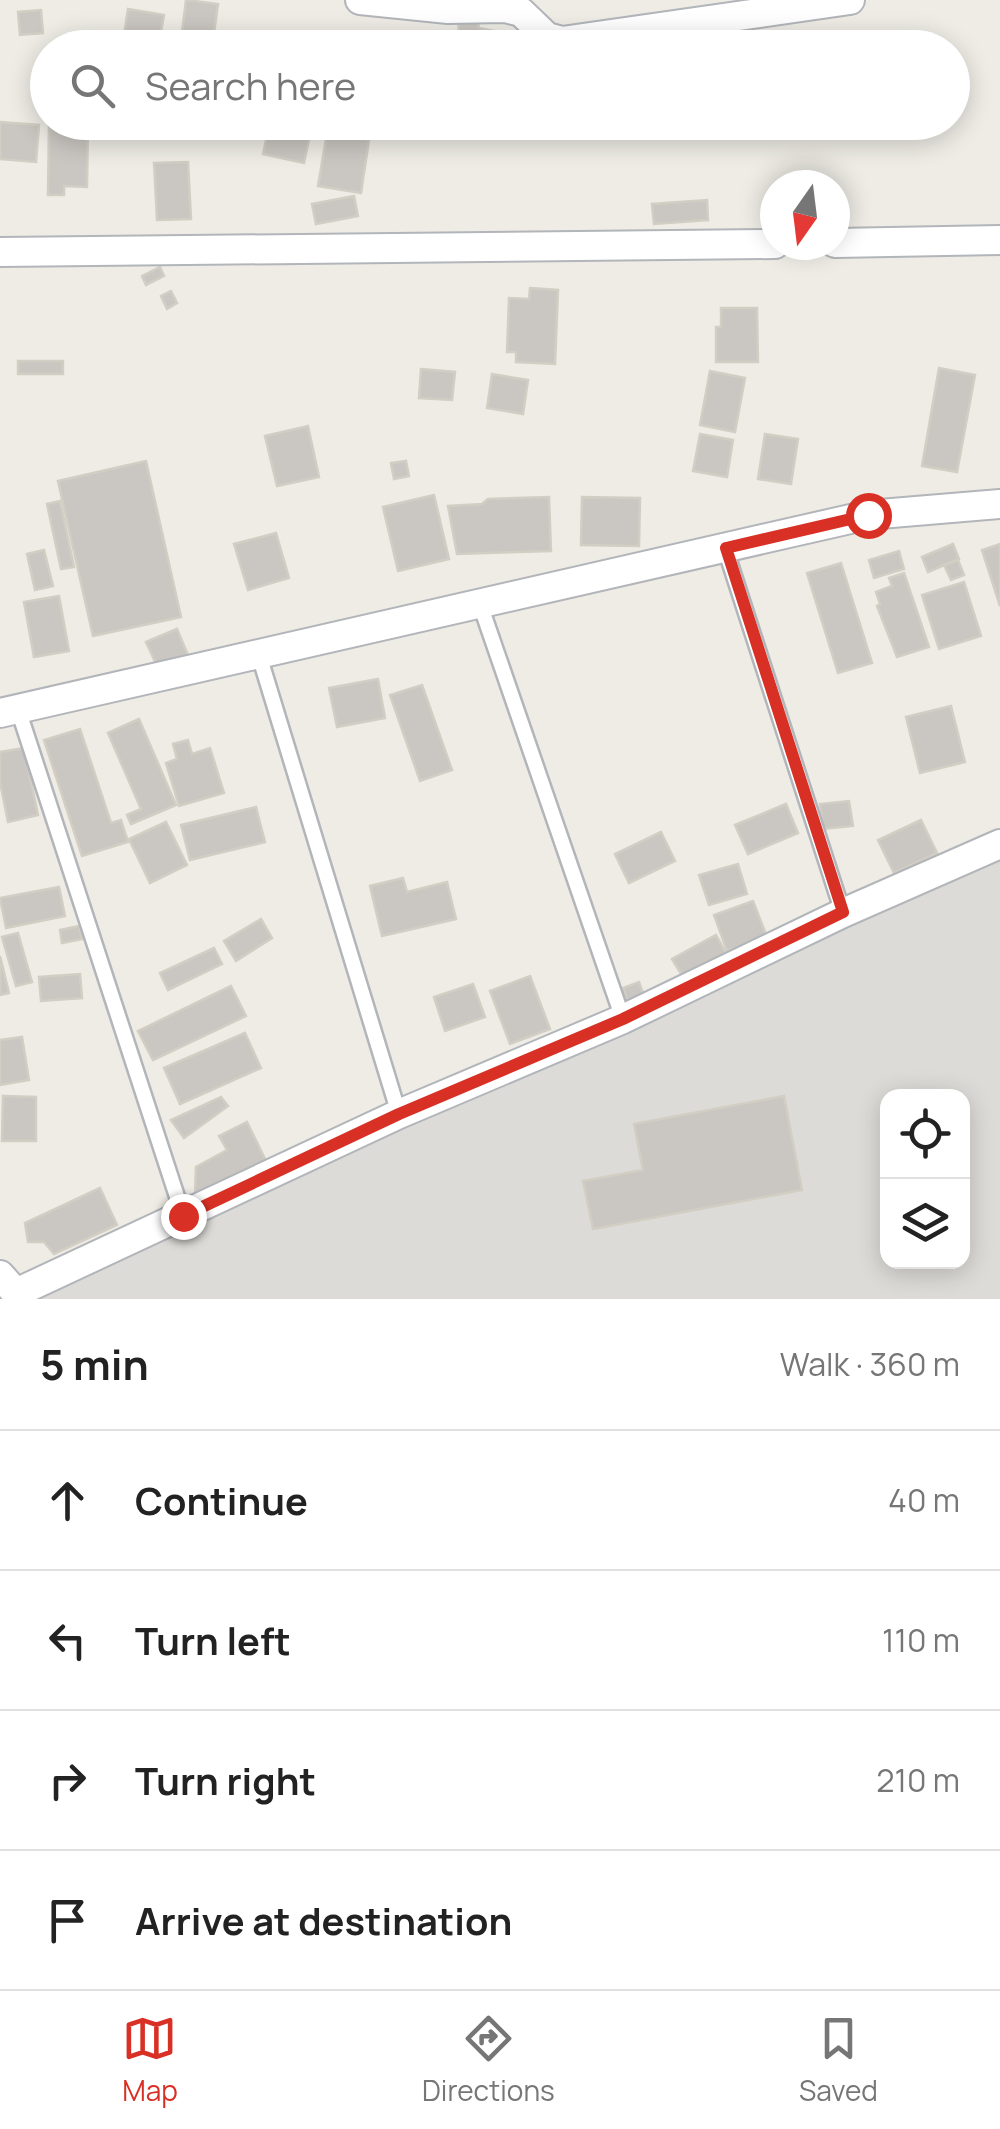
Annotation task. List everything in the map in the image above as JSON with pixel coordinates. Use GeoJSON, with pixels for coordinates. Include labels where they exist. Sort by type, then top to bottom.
{"type":"FeatureCollection","features":[{"type":"Feature","properties":{"kind":"street"},"geometry":{"type":"LineString","coordinates":[[360,0],[504,8],[521,12],[540,30]]}},
{"type":"Feature","properties":{"kind":"street"},"geometry":{"type":"LineString","coordinates":[[639,30],[850,0]]}},
{"type":"Feature","properties":{"kind":"street"},"geometry":{"type":"LineString","coordinates":[[850,243],[1000,240]]}},
{"type":"Feature","properties":{"kind":"street"},"geometry":{"type":"LineString","coordinates":[[0,252],[760,244]]}},
{"type":"Feature","properties":{"kind":"street"},"geometry":{"type":"LineString","coordinates":[[9,711],[868,515],[1000,504]]}},
{"type":"Feature","properties":{"kind":"street"},"geometry":{"type":"LineString","coordinates":[[0,1275],[16,1294],[399,1114],[623,1019],[843,912],[1000,844]]}},
{"type":"Feature","properties":{"kind":"lane"},"geometry":{"type":"LineString","coordinates":[[726,548],[843,912]]}},
{"type":"Feature","properties":{"kind":"lane"},"geometry":{"type":"LineString","coordinates":[[480,604],[623,1019]]}},
{"type":"Feature","properties":{"kind":"lane"},"geometry":{"type":"LineString","coordinates":[[259,655],[399,1114]]}},
{"type":"Feature","properties":{"kind":"lane"},"geometry":{"type":"LineString","coordinates":[[9,711],[183,1216]]}},
{"type":"Feature","properties":{"kind":"shaded area"},"geometry":{"type":"Polygon","coordinates":[[[1000,849],[1000,1299],[39,1299],[1000,849]]]}},
{"type":"Feature","properties":{"kind":"building"},"geometry":{"type":"Polygon","coordinates":[[[186,0],[218,4],[214,30],[182,30],[186,0]]]}},
{"type":"Feature","properties":{"kind":"building"},"geometry":{"type":"Polygon","coordinates":[[[128,9],[164,15],[161,30],[125,30],[128,9]]]}},
{"type":"Feature","properties":{"kind":"building"},"geometry":{"type":"Polygon","coordinates":[[[41,10],[43,30],[20,35],[18,12],[41,10]]]}},
{"type":"Feature","properties":{"kind":"building"},"geometry":{"type":"Polygon","coordinates":[[[477,17],[479,28],[489,30],[459,30],[458,19],[477,17]]]}},
{"type":"Feature","properties":{"kind":"building"},"geometry":{"type":"Polygon","coordinates":[[[0,122],[30,124],[30,140],[38,140],[36,162],[0,159],[0,122]]]}},
{"type":"Feature","properties":{"kind":"building"},"geometry":{"type":"Polygon","coordinates":[[[49,140],[88,140],[87,187],[64,186],[64,195],[48,195],[49,140]]]}},
{"type":"Feature","properties":{"kind":"building"},"geometry":{"type":"Polygon","coordinates":[[[266,140],[309,140],[304,163],[263,154],[266,140]]]}},
{"type":"Feature","properties":{"kind":"building"},"geometry":{"type":"Polygon","coordinates":[[[326,140],[369,140],[361,193],[318,186],[326,140]]]}},
{"type":"Feature","properties":{"kind":"building"},"geometry":{"type":"Polygon","coordinates":[[[188,162],[191,219],[157,220],[154,163],[188,162]]]}},
{"type":"Feature","properties":{"kind":"building"},"geometry":{"type":"Polygon","coordinates":[[[354,196],[358,216],[316,224],[312,204],[354,196]]]}},
{"type":"Feature","properties":{"kind":"building"},"geometry":{"type":"Polygon","coordinates":[[[707,200],[708,220],[654,224],[652,204],[707,200]]]}},
{"type":"Feature","properties":{"kind":"building"},"geometry":{"type":"Polygon","coordinates":[[[160,267],[164,276],[146,285],[142,276],[160,267]]]}},
{"type":"Feature","properties":{"kind":"building"},"geometry":{"type":"Polygon","coordinates":[[[530,288],[558,290],[555,364],[516,362],[516,352],[507,352],[509,298],[529,299],[530,288]]]}},
{"type":"Feature","properties":{"kind":"building"},"geometry":{"type":"Polygon","coordinates":[[[171,291],[177,303],[167,309],[161,296],[171,291]]]}},
{"type":"Feature","properties":{"kind":"building"},"geometry":{"type":"Polygon","coordinates":[[[721,308],[757,308],[758,362],[716,362],[716,327],[721,327],[721,308]]]}},
{"type":"Feature","properties":{"kind":"building"},"geometry":{"type":"Polygon","coordinates":[[[18,361],[63,361],[63,374],[18,374],[18,361]]]}},
{"type":"Feature","properties":{"kind":"building"},"geometry":{"type":"Polygon","coordinates":[[[939,368],[975,375],[957,472],[922,466],[939,368]]]}},
{"type":"Feature","properties":{"kind":"building"},"geometry":{"type":"Polygon","coordinates":[[[421,369],[455,372],[452,400],[419,398],[421,369]]]}},
{"type":"Feature","properties":{"kind":"building"},"geometry":{"type":"Polygon","coordinates":[[[710,371],[745,378],[735,432],[700,425],[710,371]]]}},
{"type":"Feature","properties":{"kind":"building"},"geometry":{"type":"Polygon","coordinates":[[[492,374],[528,380],[523,414],[487,408],[492,374]]]}},
{"type":"Feature","properties":{"kind":"building"},"geometry":{"type":"Polygon","coordinates":[[[308,426],[319,477],[277,486],[265,436],[308,426]]]}},
{"type":"Feature","properties":{"kind":"building"},"geometry":{"type":"Polygon","coordinates":[[[700,434],[733,440],[727,477],[693,471],[700,434]]]}},
{"type":"Feature","properties":{"kind":"building"},"geometry":{"type":"Polygon","coordinates":[[[765,434],[798,439],[791,484],[758,479],[765,434]]]}},
{"type":"Feature","properties":{"kind":"building"},"geometry":{"type":"Polygon","coordinates":[[[146,461],[181,617],[93,636],[58,481],[146,461]]]}},
{"type":"Feature","properties":{"kind":"building"},"geometry":{"type":"Polygon","coordinates":[[[406,461],[409,476],[394,479],[391,463],[406,461]]]}},
{"type":"Feature","properties":{"kind":"building"},"geometry":{"type":"Polygon","coordinates":[[[434,495],[449,559],[398,571],[383,507],[434,495]]]}},
{"type":"Feature","properties":{"kind":"building"},"geometry":{"type":"Polygon","coordinates":[[[549,497],[551,551],[457,554],[448,506],[482,504],[488,499],[549,497]]]}},
{"type":"Feature","properties":{"kind":"building"},"geometry":{"type":"Polygon","coordinates":[[[582,497],[640,498],[639,546],[581,545],[582,497]]]}},
{"type":"Feature","properties":{"kind":"building"},"geometry":{"type":"Polygon","coordinates":[[[60,501],[74,567],[61,569],[47,504],[60,501]]]}},
{"type":"Feature","properties":{"kind":"building"},"geometry":{"type":"Polygon","coordinates":[[[276,533],[289,578],[248,590],[234,544],[276,533]]]}},
{"type":"Feature","properties":{"kind":"building"},"geometry":{"type":"Polygon","coordinates":[[[953,544],[959,559],[928,572],[922,557],[953,544]]]}},
{"type":"Feature","properties":{"kind":"building"},"geometry":{"type":"Polygon","coordinates":[[[1000,544],[1000,606],[982,550],[1000,544]]]}},
{"type":"Feature","properties":{"kind":"building"},"geometry":{"type":"Polygon","coordinates":[[[44,550],[53,586],[35,590],[27,554],[44,550]]]}},
{"type":"Feature","properties":{"kind":"building"},"geometry":{"type":"Polygon","coordinates":[[[899,551],[904,569],[874,578],[869,560],[899,551]]]}},
{"type":"Feature","properties":{"kind":"building"},"geometry":{"type":"Polygon","coordinates":[[[958,560],[964,575],[951,580],[944,565],[958,560]]]}},
{"type":"Feature","properties":{"kind":"building"},"geometry":{"type":"Polygon","coordinates":[[[841,563],[872,663],[838,673],[807,573],[841,563]]]}},
{"type":"Feature","properties":{"kind":"building"},"geometry":{"type":"Polygon","coordinates":[[[904,573],[929,647],[897,657],[877,606],[880,604],[876,592],[892,586],[889,578],[904,573]]]}},
{"type":"Feature","properties":{"kind":"building"},"geometry":{"type":"Polygon","coordinates":[[[964,582],[981,636],[939,649],[922,595],[964,582]]]}},
{"type":"Feature","properties":{"kind":"building"},"geometry":{"type":"Polygon","coordinates":[[[59,596],[69,651],[34,657],[24,602],[59,596]]]}},
{"type":"Feature","properties":{"kind":"building"},"geometry":{"type":"Polygon","coordinates":[[[177,629],[188,655],[158,668],[146,642],[177,629]]]}},
{"type":"Feature","properties":{"kind":"building"},"geometry":{"type":"Polygon","coordinates":[[[378,679],[385,718],[337,727],[329,688],[378,679]]]}},
{"type":"Feature","properties":{"kind":"building"},"geometry":{"type":"Polygon","coordinates":[[[422,685],[452,770],[420,781],[390,695],[422,685]]]}},
{"type":"Feature","properties":{"kind":"building"},"geometry":{"type":"Polygon","coordinates":[[[951,706],[965,762],[920,773],[906,717],[951,706]]]}},
{"type":"Feature","properties":{"kind":"building"},"geometry":{"type":"Polygon","coordinates":[[[139,719],[176,805],[131,824],[127,815],[141,809],[108,733],[139,719]]]}},
{"type":"Feature","properties":{"kind":"building"},"geometry":{"type":"Polygon","coordinates":[[[80,729],[111,823],[121,820],[128,842],[82,856],[44,740],[80,729]]]}},
{"type":"Feature","properties":{"kind":"building"},"geometry":{"type":"Polygon","coordinates":[[[188,740],[192,754],[210,748],[224,793],[179,806],[166,763],[177,759],[173,744],[188,740]]]}},
{"type":"Feature","properties":{"kind":"building"},"geometry":{"type":"Polygon","coordinates":[[[24,748],[38,815],[8,822],[0,782],[0,752],[24,748]]]}},
{"type":"Feature","properties":{"kind":"building"},"geometry":{"type":"Polygon","coordinates":[[[849,801],[853,826],[823,829],[820,804],[849,801]]]}},
{"type":"Feature","properties":{"kind":"building"},"geometry":{"type":"Polygon","coordinates":[[[786,804],[798,833],[748,854],[735,825],[786,804]]]}},
{"type":"Feature","properties":{"kind":"building"},"geometry":{"type":"Polygon","coordinates":[[[256,807],[265,842],[190,860],[181,825],[256,807]]]}},
{"type":"Feature","properties":{"kind":"building"},"geometry":{"type":"Polygon","coordinates":[[[921,820],[937,853],[894,873],[878,840],[921,820]]]}},
{"type":"Feature","properties":{"kind":"building"},"geometry":{"type":"Polygon","coordinates":[[[166,822],[187,865],[150,883],[129,839],[166,822]]]}},
{"type":"Feature","properties":{"kind":"building"},"geometry":{"type":"Polygon","coordinates":[[[661,832],[675,861],[629,883],[615,854],[661,832]]]}},
{"type":"Feature","properties":{"kind":"building"},"geometry":{"type":"Polygon","coordinates":[[[738,864],[747,894],[709,905],[699,875],[738,864]]]}},
{"type":"Feature","properties":{"kind":"building"},"geometry":{"type":"Polygon","coordinates":[[[403,878],[407,892],[447,882],[456,919],[382,936],[370,886],[403,878]]]}},
{"type":"Feature","properties":{"kind":"building"},"geometry":{"type":"Polygon","coordinates":[[[59,887],[65,916],[6,928],[0,898],[59,887]]]}},
{"type":"Feature","properties":{"kind":"building"},"geometry":{"type":"Polygon","coordinates":[[[753,901],[767,937],[727,951],[714,915],[753,901]]]}},
{"type":"Feature","properties":{"kind":"building"},"geometry":{"type":"Polygon","coordinates":[[[261,919],[272,938],[236,961],[224,941],[261,919]]]}},
{"type":"Feature","properties":{"kind":"building"},"geometry":{"type":"Polygon","coordinates":[[[79,926],[82,939],[62,943],[60,930],[79,926]]]}},
{"type":"Feature","properties":{"kind":"building"},"geometry":{"type":"Polygon","coordinates":[[[18,933],[32,982],[16,986],[2,937],[18,933]]]}},
{"type":"Feature","properties":{"kind":"building"},"geometry":{"type":"Polygon","coordinates":[[[716,935],[726,953],[683,977],[672,959],[716,935]]]}},
{"type":"Feature","properties":{"kind":"building"},"geometry":{"type":"Polygon","coordinates":[[[214,948],[222,964],[168,990],[160,973],[214,948]]]}},
{"type":"Feature","properties":{"kind":"building"},"geometry":{"type":"Polygon","coordinates":[[[0,956],[9,993],[0,995],[0,956]]]}},
{"type":"Feature","properties":{"kind":"building"},"geometry":{"type":"Polygon","coordinates":[[[80,974],[82,998],[41,1001],[39,977],[80,974]]]}},
{"type":"Feature","properties":{"kind":"building"},"geometry":{"type":"Polygon","coordinates":[[[530,976],[550,1029],[510,1044],[490,991],[530,976]]]}},
{"type":"Feature","properties":{"kind":"building"},"geometry":{"type":"Polygon","coordinates":[[[639,982],[646,1002],[630,1008],[623,988],[639,982]]]}},
{"type":"Feature","properties":{"kind":"building"},"geometry":{"type":"Polygon","coordinates":[[[473,984],[485,1017],[445,1031],[434,997],[473,984]]]}},
{"type":"Feature","properties":{"kind":"building"},"geometry":{"type":"Polygon","coordinates":[[[231,986],[246,1016],[153,1060],[138,1031],[231,986]]]}},
{"type":"Feature","properties":{"kind":"building"},"geometry":{"type":"Polygon","coordinates":[[[245,1033],[261,1068],[180,1104],[164,1068],[245,1033]]]}},
{"type":"Feature","properties":{"kind":"building"},"geometry":{"type":"Polygon","coordinates":[[[22,1037],[29,1080],[0,1085],[0,1040],[22,1037]]]}},
{"type":"Feature","properties":{"kind":"building"},"geometry":{"type":"Polygon","coordinates":[[[3,1096],[36,1097],[36,1141],[2,1141],[3,1096]]]}},
{"type":"Feature","properties":{"kind":"building"},"geometry":{"type":"Polygon","coordinates":[[[784,1096],[802,1190],[593,1229],[583,1181],[643,1170],[634,1124],[784,1096]]]}},
{"type":"Feature","properties":{"kind":"building"},"geometry":{"type":"Polygon","coordinates":[[[221,1097],[228,1106],[184,1138],[171,1120],[221,1097]]]}},
{"type":"Feature","properties":{"kind":"building"},"geometry":{"type":"Polygon","coordinates":[[[247,1122],[268,1165],[195,1193],[196,1167],[227,1150],[219,1136],[247,1122]]]}},
{"type":"Feature","properties":{"kind":"building"},"geometry":{"type":"Polygon","coordinates":[[[100,1188],[117,1225],[54,1254],[44,1242],[28,1242],[25,1223],[100,1188]]]}},
{"type":"Feature","properties":{"kind":"route"},"geometry":{"type":"LineString","coordinates":[[183,1216],[399,1114],[623,1019],[843,912],[726,548],[868,515]]}}]}
